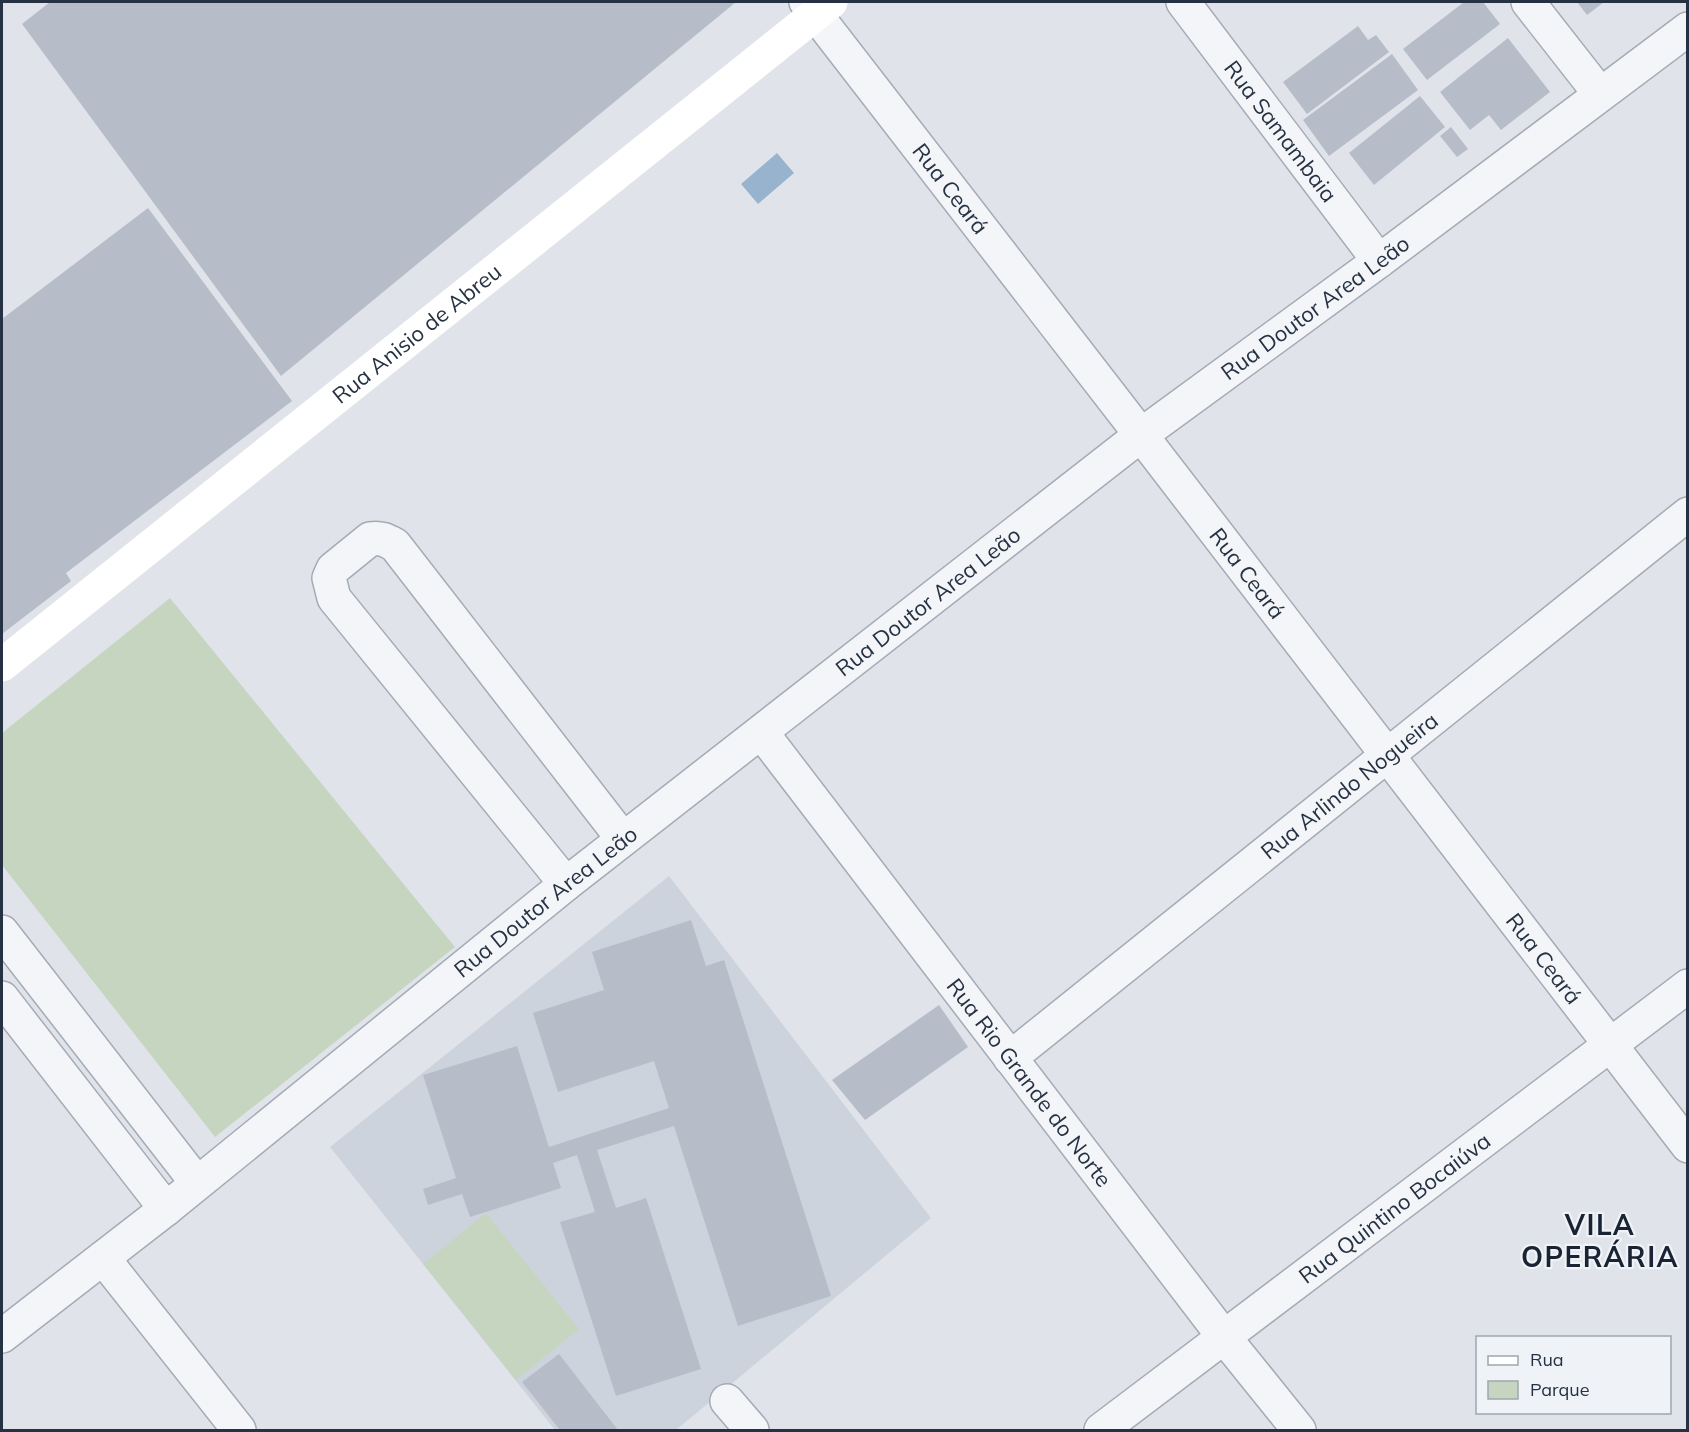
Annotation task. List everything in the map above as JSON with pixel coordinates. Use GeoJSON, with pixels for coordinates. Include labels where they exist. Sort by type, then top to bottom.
{"type":"FeatureCollection","features":[{"type":"Feature","properties":{"kind":"main road","name":"Rua Anisio de Abreu"},"geometry":{"type":"LineString","coordinates":[[2,665],[817,6]]}},
{"type":"Feature","properties":{"kind":"street","name":"Rua Samambaia"},"geometry":{"type":"LineString","coordinates":[[1183,2],[1379,261]]}},
{"type":"Feature","properties":{"kind":"street"},"geometry":{"type":"LineString","coordinates":[[1528,2],[1600,94]]}},
{"type":"Feature","properties":{"kind":"street","name":"Rua Ceará"},"geometry":{"type":"LineString","coordinates":[[817,6],[1386,756],[1688,1146]]}},
{"type":"Feature","properties":{"kind":"street","name":"Rua Doutor Area Leão"},"geometry":{"type":"LineString","coordinates":[[2,1336],[182,1196],[623,839],[762,733],[1141,435],[1379,261],[1688,28]]}},
{"type":"Feature","properties":{"kind":"street","name":"Rua Arlindo Nogueira"},"geometry":{"type":"LineString","coordinates":[[1010,1058],[1688,514]]}},
{"type":"Feature","properties":{"kind":"street"},"geometry":{"type":"LineString","coordinates":[[566,885],[334,598],[329,578],[333,569],[370,539],[376,537],[395,545],[623,839]]}},
{"type":"Feature","properties":{"kind":"street","name":"Rua Rio Grande do Norte"},"geometry":{"type":"LineString","coordinates":[[762,733],[1224,1337],[1299,1431]]}},
{"type":"Feature","properties":{"kind":"street"},"geometry":{"type":"LineString","coordinates":[[2,932],[182,1196]]}},
{"type":"Feature","properties":{"kind":"street","name":"Rua Quintino Bocaiúva"},"geometry":{"type":"LineString","coordinates":[[1101,1431],[1688,986]]}},
{"type":"Feature","properties":{"kind":"street"},"geometry":{"type":"LineString","coordinates":[[2,998],[182,1196]]}},
{"type":"Feature","properties":{"kind":"street"},"geometry":{"type":"LineString","coordinates":[[104,1258],[239,1431]]}},
{"type":"Feature","properties":{"kind":"street"},"geometry":{"type":"LineString","coordinates":[[728,1401],[752,1431]]}},
{"type":"Feature","properties":{"kind":"shaded area"},"geometry":{"type":"Polygon","coordinates":[[[669,876],[931,1218],[676,1430],[555,1430],[330,1147],[669,876]]]}},
{"type":"Feature","properties":{"kind":"green space"},"geometry":{"type":"Polygon","coordinates":[[[170,598],[455,947],[215,1137],[2,865],[2,733],[170,598]]]}},
{"type":"Feature","properties":{"kind":"green space"},"geometry":{"type":"Polygon","coordinates":[[[486,1213],[579,1329],[516,1380],[423,1264],[486,1213]]]}},
{"type":"Feature","properties":{"kind":"water"},"geometry":{"type":"Polygon","coordinates":[[[777,153],[794,173],[758,204],[741,184],[777,153]]]}},
{"type":"Feature","properties":{"kind":"building"},"geometry":{"type":"Polygon","coordinates":[[[50,2],[736,2],[281,376],[22,24],[50,2]]]}},
{"type":"Feature","properties":{"kind":"building"},"geometry":{"type":"Polygon","coordinates":[[[1464,2],[1483,2],[1500,24],[1427,80],[1403,49],[1464,2]]]}},
{"type":"Feature","properties":{"kind":"building"},"geometry":{"type":"Polygon","coordinates":[[[1577,2],[1604,2],[1587,15],[1577,2]]]}},
{"type":"Feature","properties":{"kind":"building"},"geometry":{"type":"Polygon","coordinates":[[[1358,26],[1368,40],[1376,35],[1389,52],[1307,114],[1283,82],[1358,26]]]}},
{"type":"Feature","properties":{"kind":"building"},"geometry":{"type":"Polygon","coordinates":[[[1508,38],[1550,92],[1501,130],[1489,115],[1470,130],[1440,92],[1508,38]]]}},
{"type":"Feature","properties":{"kind":"building"},"geometry":{"type":"Polygon","coordinates":[[[1392,54],[1418,90],[1329,156],[1303,120],[1392,54]]]}},
{"type":"Feature","properties":{"kind":"building"},"geometry":{"type":"Polygon","coordinates":[[[1420,96],[1445,127],[1374,185],[1349,153],[1420,96]]]}},
{"type":"Feature","properties":{"kind":"building"},"geometry":{"type":"Polygon","coordinates":[[[1451,127],[1468,149],[1457,157],[1440,136],[1451,127]]]}},
{"type":"Feature","properties":{"kind":"building"},"geometry":{"type":"Polygon","coordinates":[[[148,208],[292,401],[66,573],[71,581],[2,634],[2,319],[148,208]]]}},
{"type":"Feature","properties":{"kind":"building"},"geometry":{"type":"Polygon","coordinates":[[[691,920],[706,966],[724,960],[831,1296],[738,1326],[674,1126],[597,1150],[616,1208],[646,1198],[701,1369],[616,1396],[560,1222],[595,1212],[577,1155],[553,1163],[561,1188],[470,1217],[462,1194],[428,1205],[423,1189],[456,1178],[423,1075],[517,1046],[549,1147],[669,1108],[654,1061],[558,1092],[533,1013],[604,990],[592,952],[691,920]]]}},
{"type":"Feature","properties":{"kind":"building"},"geometry":{"type":"Polygon","coordinates":[[[939,1005],[968,1047],[865,1120],[832,1080],[939,1005]]]}},
{"type":"Feature","properties":{"kind":"building"},"geometry":{"type":"Polygon","coordinates":[[[559,1354],[618,1430],[560,1430],[522,1382],[559,1354]]]}},
{"type":"Feature","properties":{"kind":"district","name":"VILA OPERÁRIA"},"geometry":{"type":"Point","coordinates":[1600,1240]}}]}
